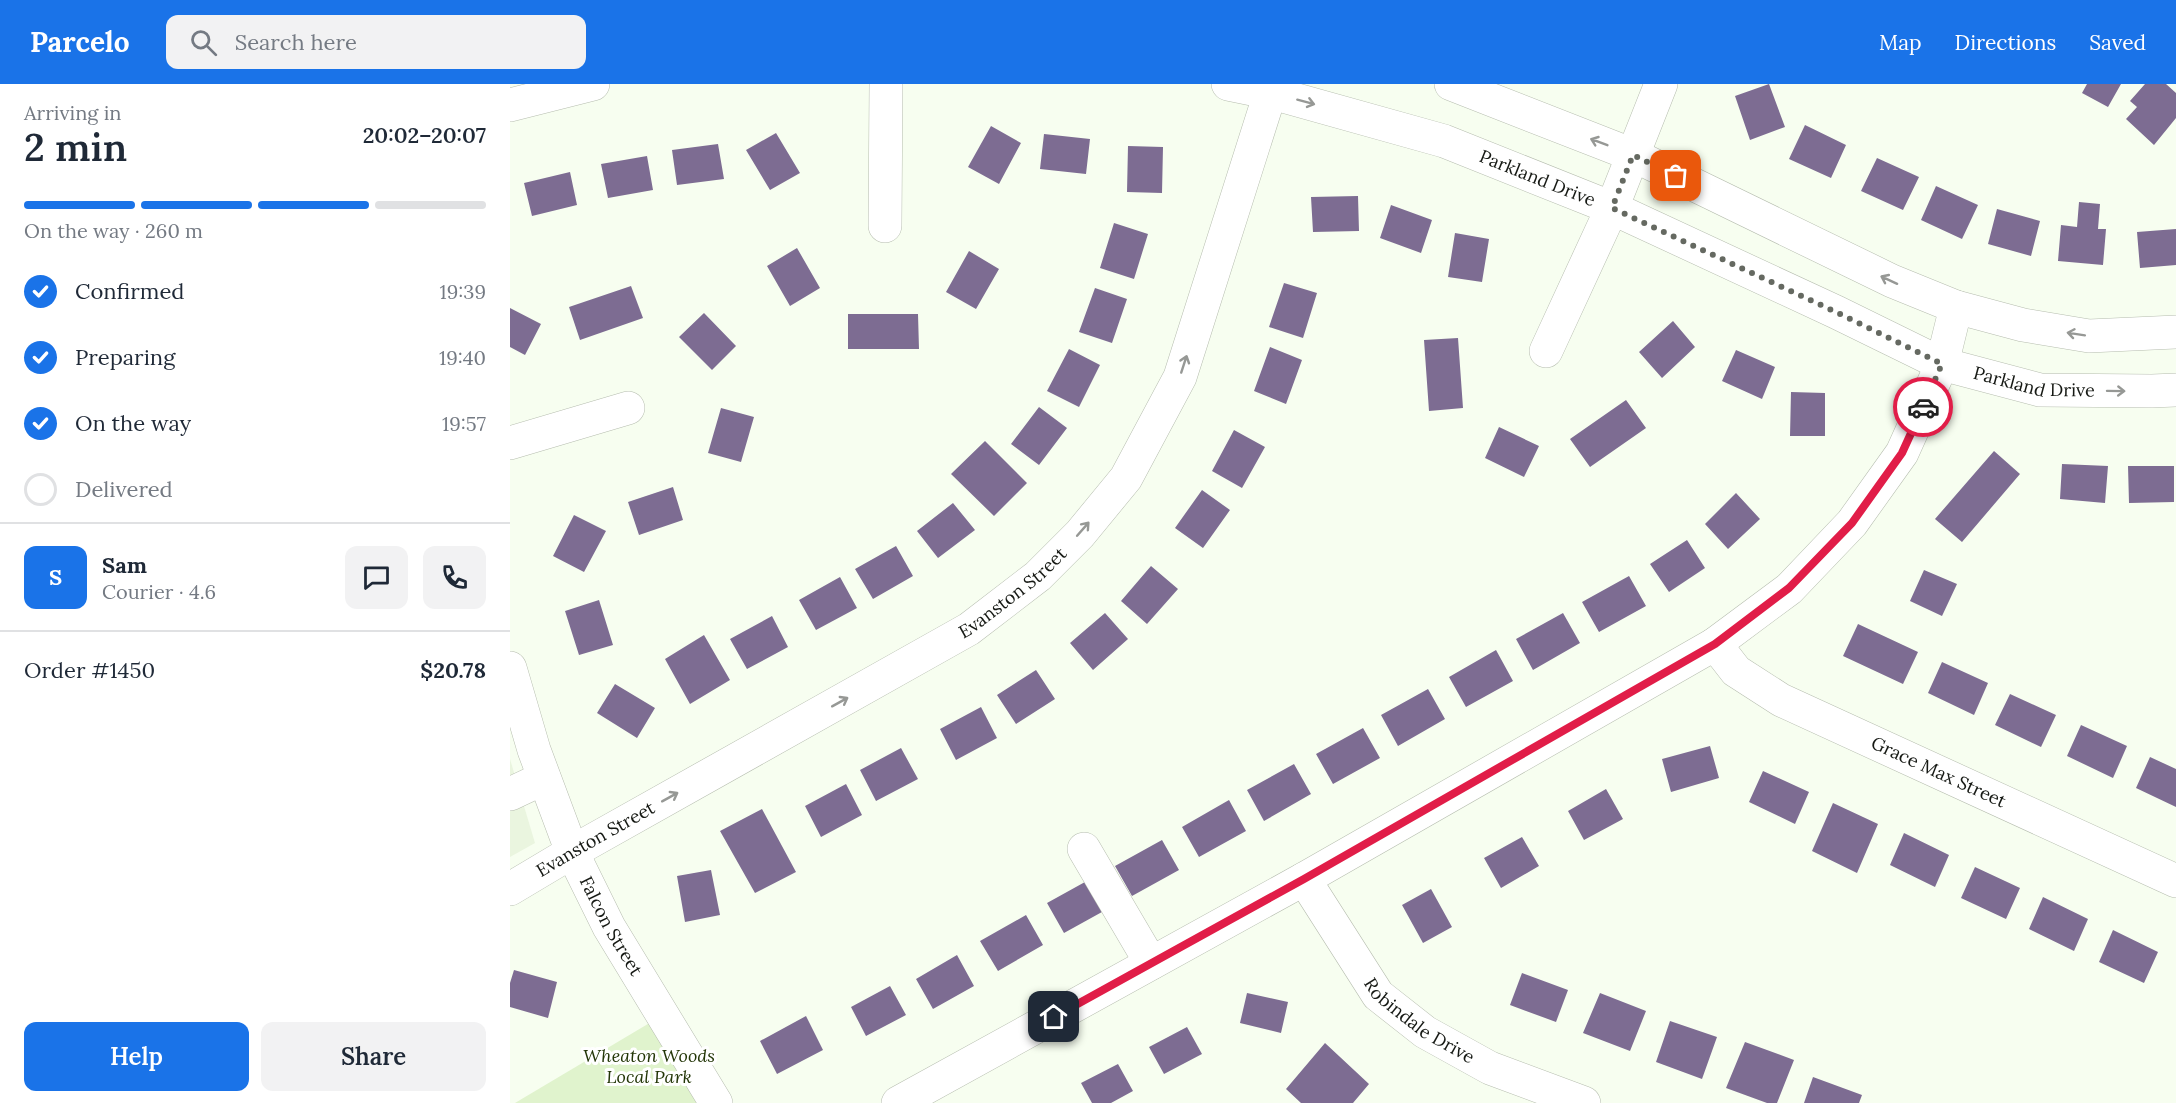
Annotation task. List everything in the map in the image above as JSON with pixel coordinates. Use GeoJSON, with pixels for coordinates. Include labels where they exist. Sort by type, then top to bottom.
{"type":"FeatureCollection","features":[{"type":"Feature","properties":{"kind":"street"},"geometry":{"type":"LineString","coordinates":[[510,105],[593,84]]}},
{"type":"Feature","properties":{"kind":"street"},"geometry":{"type":"LineString","coordinates":[[885,226],[886,84]]}},
{"type":"Feature","properties":{"kind":"street","name":"Parkland Drive"},"geometry":{"type":"LineString","coordinates":[[1228,84],[1273,88],[1444,141],[1612,208],[1942,364],[2040,390],[2152,392],[2176,390]]}},
{"type":"Feature","properties":{"kind":"street"},"geometry":{"type":"LineString","coordinates":[[1451,84],[1633,155],[1892,281],[1956,307],[2023,326],[2089,336],[2176,332]]}},
{"type":"Feature","properties":{"kind":"street"},"geometry":{"type":"LineString","coordinates":[[1546,351],[1612,208],[1661,84]]}},
{"type":"Feature","properties":{"kind":"street","name":"Evanston Street"},"geometry":{"type":"LineString","coordinates":[[510,889],[969,629],[1038,576],[1080,534],[1126,478],[1180,377],[1273,88]]}},
{"type":"Feature","properties":{"kind":"street"},"geometry":{"type":"LineString","coordinates":[[898,1103],[1304,879],[1715,644],[1789,588],[1852,523],[1902,453],[1942,364],[1956,307]]}},
{"type":"Feature","properties":{"kind":"street"},"geometry":{"type":"LineString","coordinates":[[510,443],[628,408]]}},
{"type":"Feature","properties":{"kind":"street","name":"Grace Max Street"},"geometry":{"type":"LineString","coordinates":[[1715,644],[1736,671],[1781,700],[2176,881]]}},
{"type":"Feature","properties":{"kind":"street","name":"Falcon Street"},"geometry":{"type":"LineString","coordinates":[[510,668],[534,750],[572,852],[609,927],[716,1103]]}},
{"type":"Feature","properties":{"kind":"street"},"geometry":{"type":"LineString","coordinates":[[510,794],[544,778]]}},
{"type":"Feature","properties":{"kind":"street"},"geometry":{"type":"LineString","coordinates":[[1084,849],[1151,963]]}},
{"type":"Feature","properties":{"kind":"street","name":"Robindale Drive"},"geometry":{"type":"LineString","coordinates":[[1304,879],[1378,995],[1425,1032],[1490,1068],[1584,1103]]}},
{"type":"Feature","properties":{"kind":"shaded area"},"geometry":{"type":"Polygon","coordinates":[[[510,759],[535,843],[510,857],[510,759]]]}},
{"type":"Feature","properties":{"kind":"green space","name":"Wheaton Woods Local Park"},"geometry":{"type":"Polygon","coordinates":[[[663,1015],[716,1103],[515,1103],[663,1015]]]}},
{"type":"Feature","properties":{"kind":"building"},"geometry":{"type":"Polygon","coordinates":[[[1769,84],[1785,127],[1750,140],[1735,96],[1769,84]]]}},
{"type":"Feature","properties":{"kind":"building"},"geometry":{"type":"Polygon","coordinates":[[[2087,84],[2121,84],[2108,107],[2082,93],[2087,84]]]}},
{"type":"Feature","properties":{"kind":"building"},"geometry":{"type":"Polygon","coordinates":[[[2145,84],[2166,84],[2176,93],[2176,118],[2154,145],[2126,119],[2137,107],[2130,101],[2145,84]]]}},
{"type":"Feature","properties":{"kind":"building"},"geometry":{"type":"Polygon","coordinates":[[[1805,125],[1846,145],[1831,178],[1789,159],[1805,125]]]}},
{"type":"Feature","properties":{"kind":"building"},"geometry":{"type":"Polygon","coordinates":[[[991,126],[1021,143],[999,184],[968,167],[991,126]]]}},
{"type":"Feature","properties":{"kind":"building"},"geometry":{"type":"Polygon","coordinates":[[[776,133],[800,173],[770,190],[746,150],[776,133]]]}},
{"type":"Feature","properties":{"kind":"building"},"geometry":{"type":"Polygon","coordinates":[[[1044,134],[1090,139],[1086,174],[1040,169],[1044,134]]]}},
{"type":"Feature","properties":{"kind":"building"},"geometry":{"type":"Polygon","coordinates":[[[718,144],[724,179],[677,185],[672,150],[718,144]]]}},
{"type":"Feature","properties":{"kind":"building"},"geometry":{"type":"Polygon","coordinates":[[[1128,146],[1163,147],[1162,193],[1127,192],[1128,146]]]}},
{"type":"Feature","properties":{"kind":"building"},"geometry":{"type":"Polygon","coordinates":[[[647,156],[653,190],[608,198],[601,164],[647,156]]]}},
{"type":"Feature","properties":{"kind":"building"},"geometry":{"type":"Polygon","coordinates":[[[1877,158],[1919,177],[1903,210],[1861,191],[1877,158]]]}},
{"type":"Feature","properties":{"kind":"building"},"geometry":{"type":"Polygon","coordinates":[[[570,172],[577,205],[532,216],[524,183],[570,172]]]}},
{"type":"Feature","properties":{"kind":"building"},"geometry":{"type":"Polygon","coordinates":[[[1936,186],[1978,205],[1962,239],[1921,220],[1936,186]]]}},
{"type":"Feature","properties":{"kind":"building"},"geometry":{"type":"Polygon","coordinates":[[[1358,196],[1359,231],[1313,232],[1311,197],[1358,196]]]}},
{"type":"Feature","properties":{"kind":"building"},"geometry":{"type":"Polygon","coordinates":[[[2079,202],[2100,204],[2098,229],[2106,229],[2103,265],[2058,261],[2061,225],[2077,227],[2079,202]]]}},
{"type":"Feature","properties":{"kind":"building"},"geometry":{"type":"Polygon","coordinates":[[[1391,205],[1432,220],[1421,253],[1380,238],[1391,205]]]}},
{"type":"Feature","properties":{"kind":"building"},"geometry":{"type":"Polygon","coordinates":[[[1997,209],[2040,221],[2031,256],[1988,244],[1997,209]]]}},
{"type":"Feature","properties":{"kind":"building"},"geometry":{"type":"Polygon","coordinates":[[[1114,223],[1148,234],[1134,279],[1100,268],[1114,223]]]}},
{"type":"Feature","properties":{"kind":"building"},"geometry":{"type":"Polygon","coordinates":[[[2176,229],[2176,265],[2140,268],[2137,232],[2176,229]]]}},
{"type":"Feature","properties":{"kind":"building"},"geometry":{"type":"Polygon","coordinates":[[[1455,233],[1489,239],[1482,282],[1448,277],[1455,233]]]}},
{"type":"Feature","properties":{"kind":"building"},"geometry":{"type":"Polygon","coordinates":[[[797,248],[820,288],[790,306],[767,266],[797,248]]]}},
{"type":"Feature","properties":{"kind":"building"},"geometry":{"type":"Polygon","coordinates":[[[969,251],[999,269],[976,309],[946,292],[969,251]]]}},
{"type":"Feature","properties":{"kind":"building"},"geometry":{"type":"Polygon","coordinates":[[[1284,283],[1317,293],[1303,338],[1269,327],[1284,283]]]}},
{"type":"Feature","properties":{"kind":"building"},"geometry":{"type":"Polygon","coordinates":[[[631,286],[643,318],[580,340],[569,307],[631,286]]]}},
{"type":"Feature","properties":{"kind":"building"},"geometry":{"type":"Polygon","coordinates":[[[1095,288],[1127,299],[1112,343],[1079,332],[1095,288]]]}},
{"type":"Feature","properties":{"kind":"building"},"geometry":{"type":"Polygon","coordinates":[[[510,308],[541,324],[525,355],[510,347],[510,308]]]}},
{"type":"Feature","properties":{"kind":"building"},"geometry":{"type":"Polygon","coordinates":[[[704,313],[736,346],[712,370],[679,337],[704,313]]]}},
{"type":"Feature","properties":{"kind":"building"},"geometry":{"type":"Polygon","coordinates":[[[848,314],[918,314],[919,349],[848,349],[848,314]]]}},
{"type":"Feature","properties":{"kind":"building"},"geometry":{"type":"Polygon","coordinates":[[[1673,321],[1695,347],[1662,378],[1639,352],[1673,321]]]}},
{"type":"Feature","properties":{"kind":"building"},"geometry":{"type":"Polygon","coordinates":[[[1458,338],[1463,408],[1429,411],[1424,340],[1458,338]]]}},
{"type":"Feature","properties":{"kind":"building"},"geometry":{"type":"Polygon","coordinates":[[[1270,347],[1302,360],[1286,404],[1254,391],[1270,347]]]}},
{"type":"Feature","properties":{"kind":"building"},"geometry":{"type":"Polygon","coordinates":[[[1069,349],[1100,365],[1079,407],[1047,391],[1069,349]]]}},
{"type":"Feature","properties":{"kind":"building"},"geometry":{"type":"Polygon","coordinates":[[[1736,350],[1775,367],[1762,399],[1722,381],[1736,350]]]}},
{"type":"Feature","properties":{"kind":"building"},"geometry":{"type":"Polygon","coordinates":[[[1791,392],[1825,393],[1825,436],[1790,436],[1791,392]]]}},
{"type":"Feature","properties":{"kind":"building"},"geometry":{"type":"Polygon","coordinates":[[[1626,400],[1646,428],[1590,467],[1570,439],[1626,400]]]}},
{"type":"Feature","properties":{"kind":"building"},"geometry":{"type":"Polygon","coordinates":[[[1039,407],[1067,428],[1039,465],[1011,444],[1039,407]]]}},
{"type":"Feature","properties":{"kind":"building"},"geometry":{"type":"Polygon","coordinates":[[[721,408],[754,417],[741,462],[708,453],[721,408]]]}},
{"type":"Feature","properties":{"kind":"building"},"geometry":{"type":"Polygon","coordinates":[[[1499,427],[1539,446],[1524,477],[1485,458],[1499,427]]]}},
{"type":"Feature","properties":{"kind":"building"},"geometry":{"type":"Polygon","coordinates":[[[1234,430],[1265,447],[1242,488],[1212,471],[1234,430]]]}},
{"type":"Feature","properties":{"kind":"building"},"geometry":{"type":"Polygon","coordinates":[[[985,441],[1027,483],[994,516],[951,474],[985,441]]]}},
{"type":"Feature","properties":{"kind":"building"},"geometry":{"type":"Polygon","coordinates":[[[1994,451],[2020,474],[1962,542],[1935,519],[1994,451]]]}},
{"type":"Feature","properties":{"kind":"building"},"geometry":{"type":"Polygon","coordinates":[[[2062,464],[2108,466],[2105,503],[2060,499],[2062,464]]]}},
{"type":"Feature","properties":{"kind":"building"},"geometry":{"type":"Polygon","coordinates":[[[2128,466],[2174,466],[2174,502],[2129,503],[2128,466]]]}},
{"type":"Feature","properties":{"kind":"building"},"geometry":{"type":"Polygon","coordinates":[[[673,487],[683,520],[639,535],[628,502],[673,487]]]}},
{"type":"Feature","properties":{"kind":"building"},"geometry":{"type":"Polygon","coordinates":[[[1202,490],[1230,510],[1203,548],[1175,528],[1202,490]]]}},
{"type":"Feature","properties":{"kind":"building"},"geometry":{"type":"Polygon","coordinates":[[[1736,493],[1760,519],[1728,549],[1705,524],[1736,493]]]}},
{"type":"Feature","properties":{"kind":"building"},"geometry":{"type":"Polygon","coordinates":[[[953,503],[975,530],[938,558],[917,531],[953,503]]]}},
{"type":"Feature","properties":{"kind":"building"},"geometry":{"type":"Polygon","coordinates":[[[574,515],[606,531],[584,572],[553,556],[574,515]]]}},
{"type":"Feature","properties":{"kind":"building"},"geometry":{"type":"Polygon","coordinates":[[[1687,540],[1705,568],[1669,592],[1650,564],[1687,540]]]}},
{"type":"Feature","properties":{"kind":"building"},"geometry":{"type":"Polygon","coordinates":[[[896,546],[913,576],[873,599],[855,569],[896,546]]]}},
{"type":"Feature","properties":{"kind":"building"},"geometry":{"type":"Polygon","coordinates":[[[1151,566],[1178,589],[1147,624],[1121,601],[1151,566]]]}},
{"type":"Feature","properties":{"kind":"building"},"geometry":{"type":"Polygon","coordinates":[[[1924,570],[1957,584],[1942,616],[1910,601],[1924,570]]]}},
{"type":"Feature","properties":{"kind":"building"},"geometry":{"type":"Polygon","coordinates":[[[1629,576],[1646,606],[1599,632],[1582,602],[1629,576]]]}},
{"type":"Feature","properties":{"kind":"building"},"geometry":{"type":"Polygon","coordinates":[[[840,577],[857,608],[816,630],[799,600],[840,577]]]}},
{"type":"Feature","properties":{"kind":"building"},"geometry":{"type":"Polygon","coordinates":[[[599,600],[613,645],[579,655],[565,611],[599,600]]]}},
{"type":"Feature","properties":{"kind":"building"},"geometry":{"type":"Polygon","coordinates":[[[1105,613],[1128,639],[1093,670],[1070,643],[1105,613]]]}},
{"type":"Feature","properties":{"kind":"building"},"geometry":{"type":"Polygon","coordinates":[[[1563,613],[1580,643],[1533,670],[1516,639],[1563,613]]]}},
{"type":"Feature","properties":{"kind":"building"},"geometry":{"type":"Polygon","coordinates":[[[772,616],[788,647],[747,669],[730,639],[772,616]]]}},
{"type":"Feature","properties":{"kind":"building"},"geometry":{"type":"Polygon","coordinates":[[[1858,624],[1918,652],[1903,684],[1843,656],[1858,624]]]}},
{"type":"Feature","properties":{"kind":"building"},"geometry":{"type":"Polygon","coordinates":[[[704,635],[730,680],[690,704],[665,659],[704,635]]]}},
{"type":"Feature","properties":{"kind":"building"},"geometry":{"type":"Polygon","coordinates":[[[1496,650],[1513,681],[1466,707],[1449,677],[1496,650]]]}},
{"type":"Feature","properties":{"kind":"building"},"geometry":{"type":"Polygon","coordinates":[[[1942,662],[1988,683],[1974,715],[1928,693],[1942,662]]]}},
{"type":"Feature","properties":{"kind":"building"},"geometry":{"type":"Polygon","coordinates":[[[1036,670],[1055,699],[1016,724],[997,695],[1036,670]]]}},
{"type":"Feature","properties":{"kind":"building"},"geometry":{"type":"Polygon","coordinates":[[[615,684],[655,708],[637,738],[597,713],[615,684]]]}},
{"type":"Feature","properties":{"kind":"building"},"geometry":{"type":"Polygon","coordinates":[[[1428,689],[1445,719],[1398,746],[1381,715],[1428,689]]]}},
{"type":"Feature","properties":{"kind":"building"},"geometry":{"type":"Polygon","coordinates":[[[2010,694],[2056,715],[2041,747],[1995,725],[2010,694]]]}},
{"type":"Feature","properties":{"kind":"building"},"geometry":{"type":"Polygon","coordinates":[[[981,707],[997,738],[956,760],[940,729],[981,707]]]}},
{"type":"Feature","properties":{"kind":"building"},"geometry":{"type":"Polygon","coordinates":[[[2081,725],[2127,746],[2113,778],[2067,756],[2081,725]]]}},
{"type":"Feature","properties":{"kind":"building"},"geometry":{"type":"Polygon","coordinates":[[[1363,728],[1380,758],[1333,784],[1316,754],[1363,728]]]}},
{"type":"Feature","properties":{"kind":"building"},"geometry":{"type":"Polygon","coordinates":[[[1710,746],[1719,778],[1671,792],[1662,759],[1710,746]]]}},
{"type":"Feature","properties":{"kind":"building"},"geometry":{"type":"Polygon","coordinates":[[[901,748],[918,779],[876,801],[860,770],[901,748]]]}},
{"type":"Feature","properties":{"kind":"building"},"geometry":{"type":"Polygon","coordinates":[[[2150,757],[2176,769],[2176,807],[2136,788],[2150,757]]]}},
{"type":"Feature","properties":{"kind":"building"},"geometry":{"type":"Polygon","coordinates":[[[1294,764],[1311,794],[1264,821],[1247,790],[1294,764]]]}},
{"type":"Feature","properties":{"kind":"building"},"geometry":{"type":"Polygon","coordinates":[[[1763,771],[1809,792],[1795,824],[1749,802],[1763,771]]]}},
{"type":"Feature","properties":{"kind":"building"},"geometry":{"type":"Polygon","coordinates":[[[846,784],[862,815],[821,837],[805,806],[846,784]]]}},
{"type":"Feature","properties":{"kind":"building"},"geometry":{"type":"Polygon","coordinates":[[[1606,789],[1623,819],[1584,840],[1568,811],[1606,789]]]}},
{"type":"Feature","properties":{"kind":"building"},"geometry":{"type":"Polygon","coordinates":[[[1229,800],[1246,831],[1199,857],[1182,827],[1229,800]]]}},
{"type":"Feature","properties":{"kind":"building"},"geometry":{"type":"Polygon","coordinates":[[[1833,803],[1878,824],[1857,873],[1812,851],[1833,803]]]}},
{"type":"Feature","properties":{"kind":"building"},"geometry":{"type":"Polygon","coordinates":[[[762,809],[796,872],[755,893],[720,831],[762,809]]]}},
{"type":"Feature","properties":{"kind":"building"},"geometry":{"type":"Polygon","coordinates":[[[1904,833],[1949,855],[1935,887],[1890,865],[1904,833]]]}},
{"type":"Feature","properties":{"kind":"building"},"geometry":{"type":"Polygon","coordinates":[[[1522,837],[1539,866],[1501,888],[1484,858],[1522,837]]]}},
{"type":"Feature","properties":{"kind":"building"},"geometry":{"type":"Polygon","coordinates":[[[1162,840],[1179,870],[1132,896],[1115,866],[1162,840]]]}},
{"type":"Feature","properties":{"kind":"building"},"geometry":{"type":"Polygon","coordinates":[[[1975,867],[2020,888],[2006,919],[1961,898],[1975,867]]]}},
{"type":"Feature","properties":{"kind":"building"},"geometry":{"type":"Polygon","coordinates":[[[711,870],[720,915],[685,922],[677,876],[711,870]]]}},
{"type":"Feature","properties":{"kind":"building"},"geometry":{"type":"Polygon","coordinates":[[[1094,877],[1111,907],[1064,933],[1047,903],[1094,877]]]}},
{"type":"Feature","properties":{"kind":"building"},"geometry":{"type":"Polygon","coordinates":[[[1431,889],[1452,927],[1423,943],[1402,905],[1431,889]]]}},
{"type":"Feature","properties":{"kind":"building"},"geometry":{"type":"Polygon","coordinates":[[[2043,897],[2088,919],[2074,951],[2029,929],[2043,897]]]}},
{"type":"Feature","properties":{"kind":"building"},"geometry":{"type":"Polygon","coordinates":[[[1026,915],[1043,945],[998,971],[980,941],[1026,915]]]}},
{"type":"Feature","properties":{"kind":"building"},"geometry":{"type":"Polygon","coordinates":[[[2113,930],[2158,952],[2144,983],[2099,962],[2113,930]]]}},
{"type":"Feature","properties":{"kind":"building"},"geometry":{"type":"Polygon","coordinates":[[[957,955],[974,986],[933,1009],[916,979],[957,955]]]}},
{"type":"Feature","properties":{"kind":"building"},"geometry":{"type":"Polygon","coordinates":[[[514,970],[557,982],[548,1018],[510,1007],[510,983],[514,970]]]}},
{"type":"Feature","properties":{"kind":"building"},"geometry":{"type":"Polygon","coordinates":[[[1522,973],[1568,990],[1556,1022],[1510,1005],[1522,973]]]}},
{"type":"Feature","properties":{"kind":"building"},"geometry":{"type":"Polygon","coordinates":[[[890,986],[906,1015],[866,1036],[851,1007],[890,986]]]}},
{"type":"Feature","properties":{"kind":"building"},"geometry":{"type":"Polygon","coordinates":[[[1247,993],[1288,1002],[1281,1033],[1240,1023],[1247,993]]]}},
{"type":"Feature","properties":{"kind":"building"},"geometry":{"type":"Polygon","coordinates":[[[1600,993],[1646,1011],[1630,1051],[1583,1033],[1600,993]]]}},
{"type":"Feature","properties":{"kind":"building"},"geometry":{"type":"Polygon","coordinates":[[[806,1016],[823,1050],[777,1074],[760,1041],[806,1016]]]}},
{"type":"Feature","properties":{"kind":"building"},"geometry":{"type":"Polygon","coordinates":[[[1670,1021],[1717,1037],[1702,1079],[1656,1062],[1670,1021]]]}},
{"type":"Feature","properties":{"kind":"building"},"geometry":{"type":"Polygon","coordinates":[[[1187,1027],[1202,1054],[1164,1074],[1149,1047],[1187,1027]]]}},
{"type":"Feature","properties":{"kind":"building"},"geometry":{"type":"Polygon","coordinates":[[[1745,1042],[1794,1060],[1777,1103],[1767,1103],[1726,1088],[1745,1042]]]}},
{"type":"Feature","properties":{"kind":"building"},"geometry":{"type":"Polygon","coordinates":[[[1325,1043],[1369,1084],[1353,1103],[1301,1103],[1286,1089],[1325,1043]]]}},
{"type":"Feature","properties":{"kind":"building"},"geometry":{"type":"Polygon","coordinates":[[[1118,1064],[1133,1091],[1111,1103],[1092,1103],[1081,1083],[1118,1064]]]}},
{"type":"Feature","properties":{"kind":"building"},"geometry":{"type":"Polygon","coordinates":[[[1813,1077],[1862,1095],[1859,1103],[1804,1103],[1813,1077]]]}},
{"type":"Feature","properties":{"kind":"way so far"},"geometry":{"type":"LineString","coordinates":[[1676,176],[1633,155],[1612,208],[1942,364],[1923,407]]}},
{"type":"Feature","properties":{"kind":"route"},"geometry":{"type":"LineString","coordinates":[[1054,1017],[1304,879],[1715,644],[1789,588],[1852,523],[1902,453],[1923,407]]}}]}
